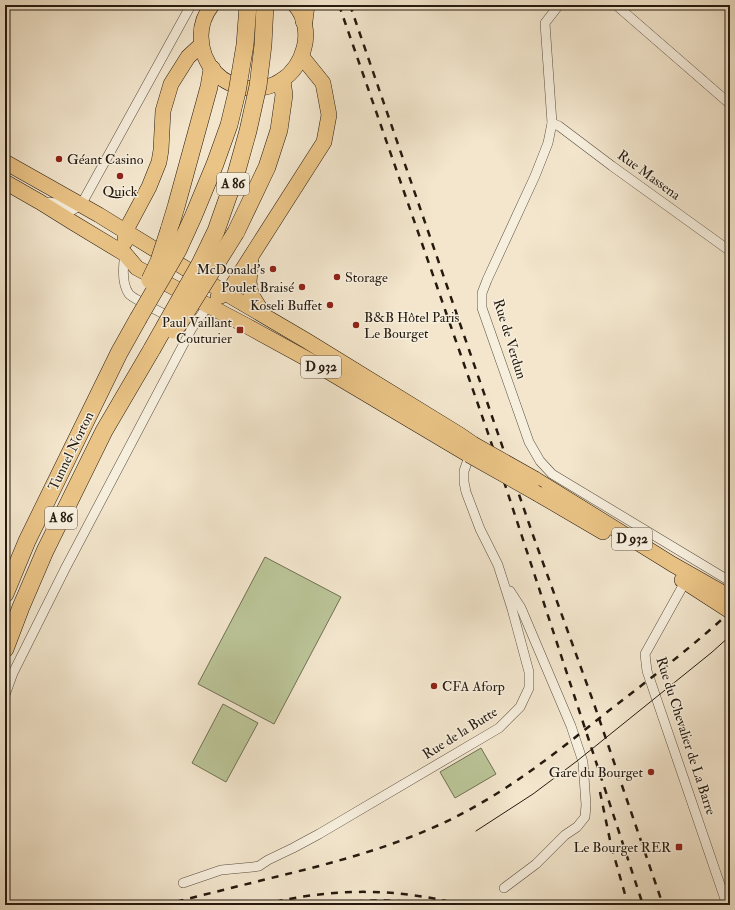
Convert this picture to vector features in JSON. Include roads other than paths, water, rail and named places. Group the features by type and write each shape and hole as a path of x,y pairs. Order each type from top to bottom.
{"highway":[{"name":"A 86","path":"138,319 178,250 194,217 216,164 237,92 245,45 248,5"},
{"name":"A 86","path":"5,649 45,551 104,432 200,264 216,231 236,174 248,131 258,86 263,45 265,5"},
{"path":"138,319 142,298 159,261 176,207 209,87 212,69"},
{"path":"152,349 178,325 236,232 268,167 279,130 284,95 282,81"},
{"name":"Tunnel Norton","path":"5,594 27,541 119,353 138,319"}],"main road":[{"path":"212,5 207,11 201,28 202,45 205,58 212,69 223,80 237,86 252,89 268,87 282,81 293,70 302,57 306,33 305,13 295,5"},
{"path":"125,254 125,232 149,187 159,162 163,111 171,84 188,57 202,45"},
{"path":"217,299 252,256 324,142 329,115 323,83 302,57"},
{"name":"D 932","path":"5,162 125,232 217,299 248,326 471,449 535,479 672,564 730,597"},
{"name":"D 932","path":"5,182 125,254 136,268 169,285 217,299 264,316 307,341 460,435 471,449 538,494 685,582 730,611"},
{"path":"252,256 249,282 251,294 264,316"}],"street":[{"path":"40,202 59,204 71,211 81,205 190,5"},
{"name":"Rue de Verdun","path":"559,5 545,23 552,123 548,143 535,176 487,280 482,293 482,308 529,442 540,461 552,474 728,580 730,590"},
{"path":"616,5 730,104"},
{"name":"Rue Massena","path":"552,123 559,126 730,251"},
{"path":"125,254 124,283 129,295 192,328"},
{"path":"5,695 13,673 65,569 192,328 217,299"},
{"name":"Rue de la Butte","path":"183,883 221,870 259,866 320,834 499,728 520,707 529,688 529,672 512,609 498,565 480,530 466,492 464,471 471,449"},
{"path":"503,581 521,608 571,726 583,762 586,805 585,817 577,827 566,835 536,864 504,888"},
{"name":"Rue du Chevalier de La Barre","path":"685,582 645,654 648,670 727,905"}],"tram line":[{"path":"476,831 533,794 577,761 730,636"}],"railway":[{"path":"339,5 489,436 643,905"},
{"path":"350,5 534,538 593,701 663,905"},
{"path":"163,905 358,855 400,841 441,824 487,800 550,757 701,638 730,612"},
{"path":"600,792 611,845 628,905"},
{"path":"262,905 312,895 362,892 412,895 462,905"},
{"path":"328,905 381,900 435,905"}],"place":[{"name":"Géant Casino","path":"59,159"},
{"name":"Quick","path":"120,176"},
{"name":"McDonald's","path":"273,269"},
{"name":"Storage","path":"337,277"},
{"name":"Poulet Braisé","path":"302,287"},
{"name":"Koseli Buffet","path":"330,305"},
{"name":"B&B Hôtel Paris Le Bourget","path":"356,325"},
{"name":"Paul Vaillant Couturier","path":"240,330"},
{"name":"CFA Aforp","path":"434,686"},
{"name":"Gare du Bourget","path":"651,772"},
{"name":"Le Bourget RER","path":"679,847"}]}
